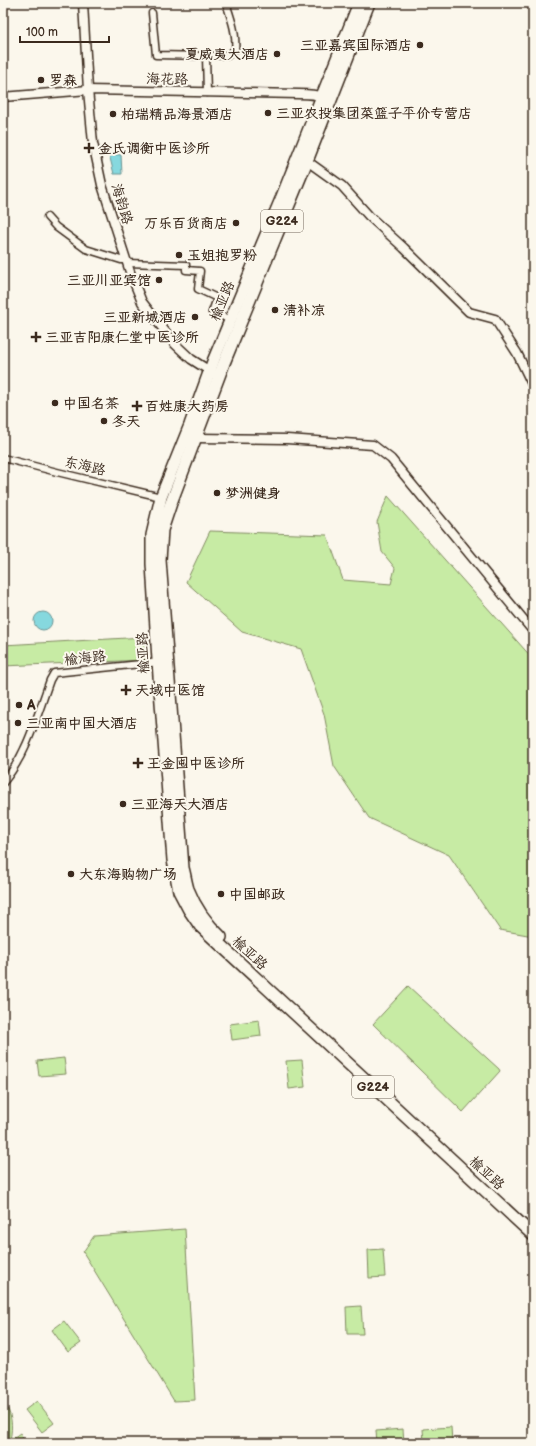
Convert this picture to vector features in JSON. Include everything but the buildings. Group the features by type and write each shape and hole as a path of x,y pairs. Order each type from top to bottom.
{"highway":[{"name":"榆亚路","path":"359,3 326,99 307,162 161,497 152,535 152,564 183,868 188,889 205,920 217,934 533,1226"},
{"name":"榆亚路","path":"369,3 278,206 230,320 196,438 162,530 160,560 163,662 173,860 179,891 189,910 200,926 533,1235"}],"street":[{"name":"海韵路","path":"83,3 88,90 93,143 108,204 126,261 142,302 154,319 175,344 191,359 215,374"},
{"path":"152,13 156,55 228,55 235,50 236,40 231,16 226,3"},
{"path":"206,56 207,93"},
{"name":"海花路","path":"3,97 88,90 299,94 326,99"},
{"path":"307,162 342,186 369,216 469,312 495,319 517,353 533,386"},
{"path":"47,218 55,226 86,249 126,261 186,265 186,270 200,272 198,289 217,298 212,312 230,320"},
{"path":"196,438 288,439 373,446 391,459 533,631"},
{"name":"东海路","path":"3,458 161,497"},
{"name":"榆海路","path":"3,783 12,772 23,751 54,673 163,662"}],"green space":[{"path":"388,496 533,659 533,936 500,930 449,855 369,818 334,766 324,714 301,649 242,632 186,582 210,531 327,535 343,580 391,584 395,568 382,552 377,522"},
{"path":"145,637 145,660 3,666 3,645"},
{"path":"408,986 500,1071 463,1112 373,1024"},
{"path":"259,1020 261,1036 232,1040 230,1024"},
{"path":"64,1058 66,1074 39,1076 37,1061"},
{"path":"302,1060 305,1087 289,1089 286,1061"},
{"path":"185,1229 195,1400 174,1401 83,1252 94,1236"},
{"path":"383,1249 385,1277 369,1278 368,1250"},
{"path":"361,1306 363,1334 347,1334 346,1307"},
{"path":"64,1321 81,1343 68,1352 52,1330"},
{"path":"3,1401 11,1420 10,1440 20,1433 23,1438 17,1443 3,1443 6,1426"},
{"path":"37,1401 54,1423 42,1432 25,1410"},
{"path":"451,1427 452,1442 424,1443 423,1429"},
{"path":"403,1429 404,1443 377,1443 376,1431"}],"water":[{"path":"109,154 121,155 122,174 114,174"},
{"path":"43,612 49,615 52,621 49,627 43,630 37,627 34,621 37,615"}],"place":[{"name":"三亚嘉宾国际酒店","path":"420,45"},
{"name":"夏威夷大酒店","path":"277,54"},
{"name":"罗森","path":"41,80"},
{"name":"三亚农投集团菜篮子平价专营店","path":"268,113"},
{"name":"柏瑞精品海景酒店","path":"113,114"},
{"name":"金氏调衡中医诊所","path":"89,148"},
{"name":"万乐百货商店","path":"236,223"},
{"name":"玉姐抱罗粉","path":"179,255"},
{"name":"三亚川亚宾馆","path":"159,280"},
{"name":"清补凉","path":"275,310"},
{"name":"三亚新城酒店","path":"195,317"},
{"name":"三亚吉阳康仁堂中医诊所","path":"36,337"},
{"name":"中国名茶","path":"55,403"},
{"name":"百姓康大药房","path":"137,406"},
{"name":"冬天","path":"104,421"},
{"name":"梦洲健身","path":"217,493"},
{"name":"天域中医馆","path":"126,690"},
{"name":"A","path":"19,705"},
{"name":"三亚南中国大酒店","path":"18,723"},
{"name":"王金囤中医诊所","path":"138,763"},
{"name":"三亚海天大酒店","path":"123,804"},
{"name":"大东海购物广场","path":"71,874"},
{"name":"中国邮政","path":"221,894"}]}
